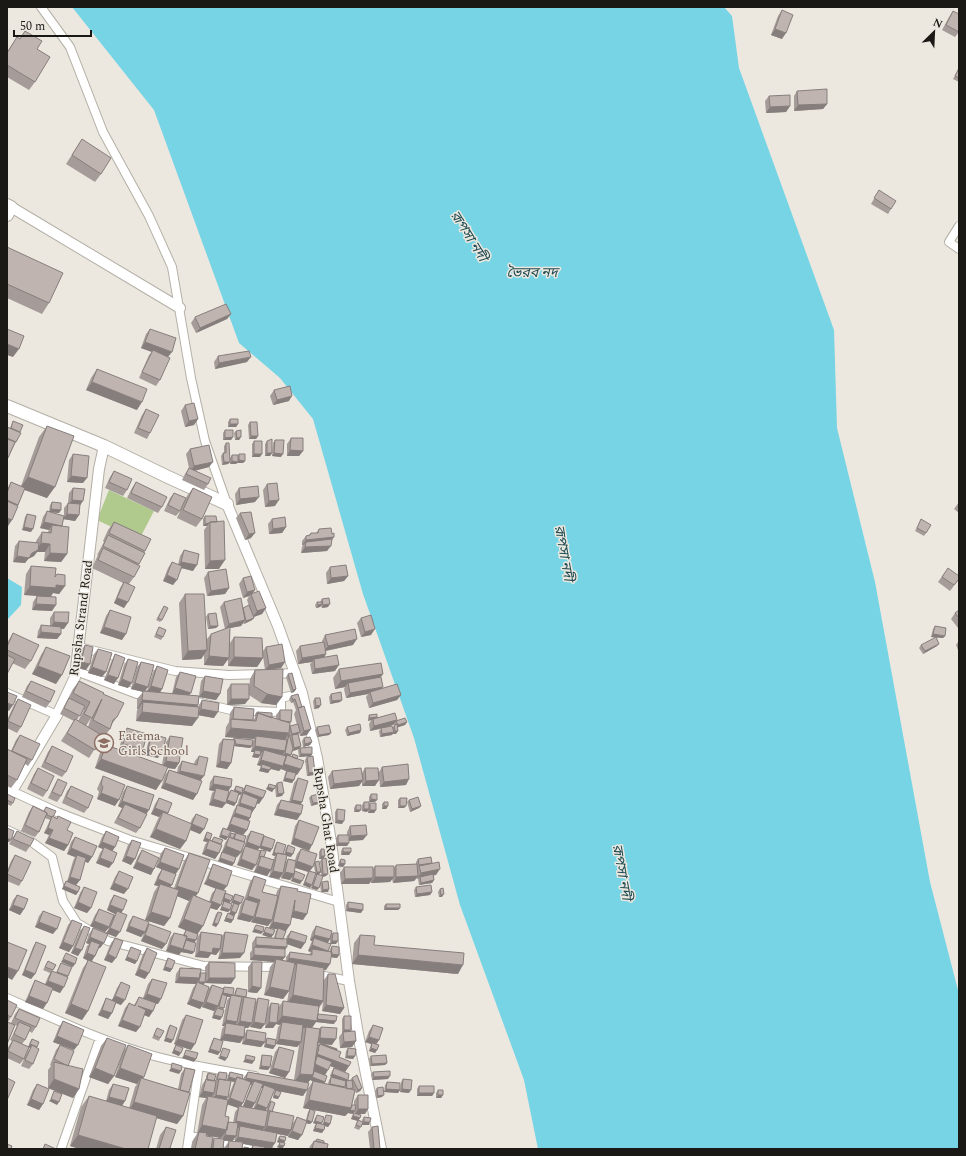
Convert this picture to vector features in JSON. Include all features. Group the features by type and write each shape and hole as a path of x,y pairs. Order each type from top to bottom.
{"main road":[{"path":"7,406 104,446 227,504"}],"street":[{"path":"41,7 70,47 102,132 152,222 172,267 191,378 205,441 227,504"},
{"path":"8,209 180,308"},
{"path":"959,226 949,242 959,249"},
{"name":"Rupsha Strand Road","path":"9,793 57,715 75,677 98,469 104,446"},
{"name":"Rupsha Ghat Road","path":"227,504 278,626 302,693 317,758 331,842 349,981 367,1098 381,1149"},
{"path":"78,647 175,671 229,675 296,673"},
{"path":"76,671 137,694 160,697"},
{"path":"7,693 57,715"},
{"path":"182,700 197,701 231,710 281,712 281,698 302,693"},
{"path":"9,793 130,840 339,902"},
{"path":"7,830 29,840 52,857 62,901 77,923 108,941 204,966 281,966 288,968"},
{"path":"304,971 349,981"},
{"path":"7,998 100,1038 154,1056 260,1077"},
{"path":"61,1149 100,1038"},
{"path":"187,1149 199,1066"},
{"path":"189,1136 261,1149"}],"green space":[{"path":"109,490 154,511 139,540 97,520"}],"water":[{"name":"ভৈরব নদ","path":"72,7 724,7 732,16 739,68 834,330 837,428 875,582 930,882 959,994 959,1149 538,1149 524,1080 460,905 414,738 363,594 313,419 280,378 239,343 154,110"},
{"path":"7,578 22,587 21,605 7,620"}],"building":[{"path":"782,10 793,15 786,33 775,29"},
{"path":"953,11 959,14 959,32 946,25"},
{"path":"25,31 42,41 37,49 50,57 35,82 7,65 7,53 17,37 20,39"},
{"path":"959,68 959,78 955,76"},
{"path":"827,89 827,104 798,105 797,91"},
{"path":"790,95 790,106 770,107 769,96"},
{"path":"82,139 111,158 101,174 72,155"},
{"path":"879,190 896,201 891,209 874,198"},
{"path":"7,247 63,273 49,303 7,284"},
{"path":"226,304 231,314 200,328 195,317"},
{"path":"7,329 24,336 19,349 7,344"},
{"path":"150,329 176,338 172,352 145,342"},
{"path":"153,350 170,358 160,380 142,372"},
{"path":"249,351 251,357 219,363 218,356"},
{"path":"97,369 147,389 142,402 92,382"},
{"path":"290,386 292,396 277,400 274,390"},
{"path":"194,403 198,419 189,421 185,405"},
{"path":"146,409 159,415 150,433 138,428"},
{"path":"230,419 238,419 238,424 230,424"},
{"path":"13,421 23,425 20,432 11,428"},
{"path":"250,422 257,422 258,436 251,436"},
{"path":"47,426 74,436 55,487 28,477"},
{"path":"7,427 21,433 16,442 7,438"},
{"path":"225,430 233,430 233,437 225,438"},
{"path":"241,430 241,437 237,438 236,431"},
{"path":"291,438 303,438 303,451 290,450"},
{"path":"7,439 15,442 8,458 7,458"},
{"path":"272,439 272,453 267,453 267,441"},
{"path":"275,440 284,440 283,454 274,453"},
{"path":"254,441 262,441 262,454 254,454"},
{"path":"226,443 229,443 230,462 224,462 223,453 226,453"},
{"path":"209,445 213,462 194,466 190,449"},
{"path":"73,454 89,456 87,478 71,476"},
{"path":"239,454 245,454 245,461 239,460"},
{"path":"232,455 238,455 238,462 232,461"},
{"path":"189,468 211,478 208,484 186,474"},
{"path":"114,471 132,479 127,490 109,482"},
{"path":"11,482 25,488 18,505 7,500 7,493"},
{"path":"136,482 167,497 162,507 131,493"},
{"path":"277,483 279,500 269,501 267,484"},
{"path":"258,486 259,497 240,499 239,488"},
{"path":"73,488 85,489 83,501 72,500"},
{"path":"193,488 212,497 202,519 183,510"},
{"path":"174,493 186,498 180,511 168,505"},
{"path":"7,501 18,506 12,520 7,518"},
{"path":"52,502 61,503 61,510 51,509"},
{"path":"68,503 80,504 79,515 67,514"},
{"path":"47,511 64,516 62,526 44,522"},
{"path":"251,512 255,533 249,534 240,513"},
{"path":"27,514 36,516 33,529 24,527"},
{"path":"205,516 216,516 217,522 205,524"},
{"path":"285,517 286,527 273,529 272,519"},
{"path":"921,519 931,525 926,533 917,528"},
{"path":"224,521 225,560 210,561 210,522"},
{"path":"114,522 151,539 145,551 109,533"},
{"path":"52,525 69,527 67,554 50,553 50,544 41,543 42,532 51,533"},
{"path":"331,528 332,534 334,533 334,537 306,540 306,536 310,535 311,533 318,533 319,529"},
{"path":"108,535 145,553 139,564 103,546"},
{"path":"332,539 331,546 305,547 306,542"},
{"path":"19,541 39,543 38,550 32,553 29,558 17,556"},
{"path":"103,548 140,566 134,577 98,560"},
{"path":"184,550 199,554 197,565 181,562"},
{"path":"172,562 182,566 177,580 167,575"},
{"path":"346,565 348,576 331,578 330,567"},
{"path":"31,566 56,568 55,577 57,574 65,575 65,586 56,585 56,588 30,586"},
{"path":"948,568 959,576 959,579 954,585 942,577"},
{"path":"226,569 229,588 211,591 208,572"},
{"path":"251,576 255,590 247,592 243,578"},
{"path":"124,582 135,587 128,602 117,598"},
{"path":"259,591 266,608 257,611 251,594"},
{"path":"185,594 204,594 207,650 188,651"},
{"path":"37,596 56,597 56,605 36,604"},
{"path":"241,598 245,620 229,624 224,602"},
{"path":"329,598 330,604 323,605 322,599"},
{"path":"317,602 322,602 322,604 318,605"},
{"path":"249,605 254,618 246,621 243,608"},
{"path":"164,606 168,608 162,620 158,618"},
{"path":"110,610 131,617 126,634 104,627"},
{"path":"959,610 959,618 955,613"},
{"path":"54,612 69,612 68,623 54,622"},
{"path":"216,613 218,626 210,626 208,614"},
{"path":"371,615 375,629 365,632 361,618"},
{"path":"41,625 61,627 61,634 41,632"},
{"path":"935,626 946,628 945,636 933,634"},
{"path":"159,627 166,630 163,637 156,634"},
{"path":"230,627 229,658 209,656 211,634"},
{"path":"355,629 357,639 328,646 325,635"},
{"path":"13,633 39,645 31,661 7,650"},
{"path":"234,637 262,638 263,658 234,657"},
{"path":"936,637 939,644 925,651 921,645"},
{"path":"324,642 326,654 302,658 300,646"},
{"path":"282,644 285,662 269,665 266,647"},
{"path":"85,645 93,647 90,664 81,662"},
{"path":"46,647 70,656 62,675 38,666"},
{"path":"98,649 112,653 106,672 92,667"},
{"path":"115,654 125,658 118,678 108,675"},
{"path":"7,655 15,659 7,674"},
{"path":"337,655 339,665 315,669 314,659"},
{"path":"128,659 138,662 132,683 122,679"},
{"path":"141,662 154,665 148,687 135,683"},
{"path":"381,663 383,674 341,681 339,669"},
{"path":"157,666 168,670 162,689 151,686"},
{"path":"283,669 282,697 267,694 254,686 255,670"},
{"path":"180,672 196,676 191,693 175,688"},
{"path":"292,673 296,689 293,690 288,674"},
{"path":"205,676 223,679 220,694 203,691"},
{"path":"381,677 383,687 350,693 348,683"},
{"path":"31,681 55,691 50,702 26,691"},
{"path":"79,681 124,703 117,717 113,720 110,729 93,720 102,699 92,718 84,714 90,702 73,693"},
{"path":"231,684 249,684 249,699 231,699"},
{"path":"397,684 401,695 373,703 370,692"},
{"path":"143,691 199,696 198,705 142,700"},
{"path":"7,692 17,696 13,705 7,703"},
{"path":"341,692 342,700 332,701 331,694"},
{"path":"298,694 302,707 298,708 295,699 293,700 291,696"},
{"path":"69,698 85,706 80,716 64,708"},
{"path":"315,698 320,698 321,705 316,706"},
{"path":"18,699 31,705 21,727 8,721"},
{"path":"202,700 219,703 218,712 201,709"},
{"path":"143,702 199,707 198,718 142,712"},
{"path":"304,706 311,729 304,731 298,708"},
{"path":"234,707 254,709 253,720 233,719"},
{"path":"280,710 292,710 291,722 280,720"},
{"path":"257,712 272,713 272,718 258,713 257,715"},
{"path":"258,713 290,723 289,733 231,728 231,719 256,721"},
{"path":"395,713 397,720 374,726 373,719"},
{"path":"377,714 377,717 370,718 369,715"},
{"path":"405,718 407,722 398,725 396,721"},
{"path":"75,719 103,736 95,750 67,733"},
{"path":"298,724 300,732 292,734 290,726"},
{"path":"360,724 361,730 349,733 347,727"},
{"path":"397,724 398,731 395,731 394,725"},
{"path":"329,725 331,733 319,735 317,727"},
{"path":"392,726 394,732 382,734 381,728"},
{"path":"127,728 147,734 143,749 123,744"},
{"path":"152,734 166,738 162,753 148,749"},
{"path":"289,734 293,748 291,755 285,753"},
{"path":"298,734 301,746 294,748 292,735"},
{"path":"20,735 40,744 32,760 12,751"},
{"path":"170,736 183,738 179,763 166,761"},
{"path":"256,736 287,740 285,751 255,746"},
{"path":"310,737 312,742 305,744 304,738"},
{"path":"234,738 253,740 252,746 236,744"},
{"path":"223,739 235,740 231,763 220,761"},
{"path":"106,745 168,767 162,781 101,759"},
{"path":"52,746 73,756 66,772 45,762"},
{"path":"312,747 312,754 301,754 300,748"},
{"path":"7,749 27,759 17,780 7,775"},
{"path":"255,750 261,751 260,755 254,754"},
{"path":"264,750 286,756 283,766 261,760"},
{"path":"293,754 298,756 297,759 292,757"},
{"path":"287,755 304,761 301,769 284,764"},
{"path":"199,756 208,758 204,776 180,771 182,761 197,765"},
{"path":"313,756 315,772 309,773 307,757"},
{"path":"262,764 271,767 270,770 261,768"},
{"path":"408,764 409,779 384,782 382,767"},
{"path":"38,768 54,776 47,791 31,783"},
{"path":"361,768 363,780 334,784 332,771"},
{"path":"365,768 378,768 379,780 366,781"},
{"path":"169,770 202,781 197,794 165,783"},
{"path":"287,771 296,773 294,780 285,778"},
{"path":"103,776 125,785 119,800 101,793 103,787 101,784"},
{"path":"214,776 232,779 231,787 213,784"},
{"path":"298,778 308,781 302,802 292,800"},
{"path":"58,779 67,783 61,796 52,792"},
{"path":"282,782 284,793 278,794 277,783"},
{"path":"269,784 276,786 274,789 268,787"},
{"path":"246,785 266,791 263,798 244,791"},
{"path":"71,786 93,796 88,808 66,797"},
{"path":"127,786 154,795 149,810 122,801"},
{"path":"236,786 243,788 242,793 235,790"},
{"path":"216,788 229,791 226,803 213,799"},
{"path":"231,790 239,793 236,803 227,800"},
{"path":"243,793 258,799 255,808 240,803"},
{"path":"7,794 15,798 13,803 7,800"},
{"path":"318,794 320,802 313,803 311,796"},
{"path":"371,794 377,794 377,800 371,799"},
{"path":"418,797 421,806 412,809 409,800"},
{"path":"159,798 172,803 168,813 155,808"},
{"path":"400,798 407,798 406,806 400,806"},
{"path":"281,800 303,805 301,814 278,809"},
{"path":"364,802 369,802 369,809 364,809"},
{"path":"384,802 388,802 388,806 384,806"},
{"path":"370,803 376,803 376,810 370,810"},
{"path":"125,804 147,814 140,828 118,818"},
{"path":"237,805 252,810 250,818 235,813"},
{"path":"356,805 361,805 361,810 356,810"},
{"path":"33,806 47,813 39,832 25,825"},
{"path":"46,807 56,811 53,817 47,815 44,811"},
{"path":"337,809 345,810 344,821 337,820"},
{"path":"163,812 192,824 186,841 156,829"},
{"path":"196,814 208,819 204,829 192,824"},
{"path":"52,816 57,819 58,816 71,822 67,830 73,833 68,845 49,838 53,830 48,828"},
{"path":"233,816 250,821 247,830 230,824"},
{"path":"299,820 319,827 312,845 294,838"},
{"path":"366,825 367,835 351,836 350,826"},
{"path":"7,828 14,831 11,840 7,838"},
{"path":"223,828 231,831 228,837 221,835"},
{"path":"17,831 34,839 30,846 13,839"},
{"path":"106,831 119,837 115,847 102,842"},
{"path":"251,831 264,835 260,847 247,842"},
{"path":"207,832 212,834 210,840 205,838"},
{"path":"231,833 235,834 233,839 230,837"},
{"path":"236,833 246,836 244,842 234,839"},
{"path":"338,835 349,835 349,843 338,843"},
{"path":"264,836 275,840 272,849 261,846"},
{"path":"75,837 97,846 92,857 71,848"},
{"path":"214,837 223,840 221,844 212,841"},
{"path":"229,837 245,842 241,852 226,846"},
{"path":"132,840 141,843 135,859 126,856"},
{"path":"209,840 222,845 219,853 206,849"},
{"path":"277,842 286,845 283,854 277,854 274,852"},
{"path":"288,845 295,848 293,854 286,852"},
{"path":"245,846 261,851 256,865 241,859"},
{"path":"104,847 117,853 113,863 100,858"},
{"path":"165,848 184,855 179,869 160,862"},
{"path":"343,848 351,848 351,852 343,852"},
{"path":"301,849 317,854 313,867 297,861"},
{"path":"321,849 324,849 325,856 321,856"},
{"path":"142,850 159,858 154,869 137,862"},
{"path":"261,850 266,851 264,857 259,856"},
{"path":"222,852 236,857 234,863 220,858"},
{"path":"189,853 210,860 198,893 177,886"},
{"path":"277,853 287,855 283,873 273,871"},
{"path":"15,855 31,862 22,881 7,874"},
{"path":"77,855 86,858 80,880 70,877"},
{"path":"261,856 274,860 271,870 258,866"},
{"path":"431,857 432,863 419,865 418,859"},
{"path":"326,858 328,874 323,874 322,859"},
{"path":"288,859 296,861 294,874 285,872"},
{"path":"341,859 345,860 345,864 340,863"},
{"path":"319,861 321,872 317,872 315,862"},
{"path":"439,862 440,869 421,873 419,866"},
{"path":"213,864 232,871 227,886 208,879"},
{"path":"417,864 418,876 396,877 396,865"},
{"path":"375,866 394,866 394,877 375,877"},
{"path":"344,867 373,867 373,878 345,879"},
{"path":"162,869 176,874 172,885 158,879"},
{"path":"119,871 133,877 128,889 114,883"},
{"path":"295,871 305,875 302,881 293,878"},
{"path":"309,871 316,873 312,885 305,882"},
{"path":"317,874 323,876 319,888 313,886"},
{"path":"433,874 434,880 421,883 420,877"},
{"path":"254,876 266,880 262,892 278,896 272,920 255,917 260,900 248,896"},
{"path":"66,881 80,887 78,892 64,886"},
{"path":"328,881 329,889 323,890 322,882"},
{"path":"160,884 179,890 170,918 151,912"},
{"path":"431,885 432,892 417,894 416,887"},
{"path":"281,886 298,889 297,891 311,894 307,914 294,911 295,900 290,925 273,922"},
{"path":"84,887 97,892 91,908 78,902"},
{"path":"216,888 226,891 221,905 211,901"},
{"path":"443,888 444,894 441,895 440,889"},
{"path":"225,893 233,896 231,901 224,898"},
{"path":"235,894 244,897 241,903 233,900"},
{"path":"17,895 28,899 24,909 13,905"},
{"path":"114,895 127,900 123,910 110,905"},
{"path":"193,895 212,903 203,926 184,919"},
{"path":"245,899 258,903 254,917 241,913"},
{"path":"224,901 232,904 230,910 222,907"},
{"path":"348,902 363,904 363,910 348,908"},
{"path":"234,903 239,905 236,913 231,911"},
{"path":"386,904 400,904 400,908 386,908"},
{"path":"99,909 114,915 109,927 94,921"},
{"path":"43,911 61,918 57,929 39,922"},
{"path":"117,911 127,915 120,932 110,928"},
{"path":"218,912 222,913 218,924 214,923"},
{"path":"228,913 234,916 233,920 226,918"},
{"path":"133,916 149,922 145,932 129,926"},
{"path":"72,920 82,924 73,946 63,942"},
{"path":"149,924 171,932 166,944 145,935"},
{"path":"256,925 264,927 263,932 254,929"},
{"path":"84,926 90,928 82,950 75,948"},
{"path":"316,926 332,931 330,939 314,935"},
{"path":"266,927 275,930 273,935 264,932"},
{"path":"93,928 108,934 104,943 90,937"},
{"path":"278,928 286,931 283,939 275,938"},
{"path":"186,930 198,934 196,940 186,938 187,936 184,936"},
{"path":"291,931 307,936 305,943 288,938"},
{"path":"201,932 222,935 220,949 213,948 212,953 199,951"},
{"path":"225,932 248,935 244,953 222,953"},
{"path":"174,933 187,936 183,949 170,945"},
{"path":"333,933 338,933 338,941 332,941"},
{"path":"360,935 375,936 374,945 464,953 463,965 358,955"},
{"path":"256,937 287,939 287,947 256,945"},
{"path":"115,938 123,941 116,958 108,954"},
{"path":"314,938 331,944 328,951 312,945"},
{"path":"186,940 196,943 194,952 183,949"},
{"path":"91,941 100,944 95,956 87,953"},
{"path":"7,942 27,950 18,971 7,967"},
{"path":"36,942 46,946 35,974 25,970"},
{"path":"332,946 339,947 339,955 331,954"},
{"path":"131,947 141,951 137,961 127,957"},
{"path":"254,947 285,949 285,957 254,955"},
{"path":"147,948 157,953 149,973 139,969"},
{"path":"312,949 332,952 330,964 289,958 290,952 312,955"},
{"path":"66,953 77,958 75,964 63,959"},
{"path":"168,958 175,961 172,969 165,967"},
{"path":"276,959 295,963 289,991 270,987"},
{"path":"88,960 106,967 88,1011 71,1004"},
{"path":"48,961 56,965 53,970 45,967"},
{"path":"209,962 235,963 235,978 209,978"},
{"path":"252,962 262,962 261,988 252,986"},
{"path":"61,963 72,967 68,976 57,972"},
{"path":"297,963 324,968 323,1001 293,995"},
{"path":"180,968 201,969 200,978 179,977"},
{"path":"52,971 68,977 64,987 48,981"},
{"path":"200,973 206,973 205,982 199,982"},
{"path":"328,974 335,974 344,1008 326,1005"},
{"path":"152,979 167,983 161,999 147,994"},
{"path":"35,980 53,988 47,1003 29,996"},
{"path":"121,982 130,986 125,1000 115,996"},
{"path":"197,982 209,987 204,1003 191,999"},
{"path":"212,985 224,989 218,1006 206,1002"},
{"path":"224,987 234,988 233,995 223,993"},
{"path":"237,988 247,990 246,997 235,995"},
{"path":"222,994 227,996 224,1008 219,1007"},
{"path":"231,995 242,997 237,1022 226,1020"},
{"path":"139,997 156,1003 153,1011 138,1006 146,1010 140,1027 122,1020 129,1003 135,1006"},
{"path":"244,997 256,999 252,1023 240,1021"},
{"path":"106,998 116,1002 112,1013 102,1010"},
{"path":"258,998 269,1000 265,1024 254,1022"},
{"path":"7,1000 17,1005 11,1017 7,1015"},
{"path":"283,1001 319,1006 317,1021 282,1016"},
{"path":"271,1003 279,1004 277,1023 269,1022"},
{"path":"217,1008 224,1010 222,1017 214,1015"},
{"path":"19,1009 40,1018 36,1027 15,1018"},
{"path":"318,1014 337,1016 336,1021 317,1019"},
{"path":"186,1015 203,1020 195,1044 178,1039"},
{"path":"344,1016 351,1016 351,1030 344,1030"},
{"path":"63,1021 84,1030 78,1045 57,1036"},
{"path":"7,1022 15,1025 7,1044"},
{"path":"19,1022 31,1027 25,1040 14,1034"},
{"path":"282,1022 303,1025 301,1042 279,1039"},
{"path":"226,1023 245,1026 244,1037 224,1034"},
{"path":"170,1025 177,1028 173,1040 166,1038"},
{"path":"373,1025 383,1028 379,1040 369,1037"},
{"path":"306,1027 320,1029 313,1075 300,1074"},
{"path":"321,1027 337,1028 336,1039 320,1038"},
{"path":"157,1028 164,1031 160,1038 154,1035"},
{"path":"247,1030 266,1033 265,1042 246,1039"},
{"path":"355,1031 356,1041 344,1042 343,1032"},
{"path":"107,1038 126,1045 114,1076 95,1068"},
{"path":"214,1038 223,1041 220,1052 210,1049"},
{"path":"267,1038 276,1040 275,1046 266,1044"},
{"path":"32,1039 39,1042 37,1047 30,1044"},
{"path":"13,1040 29,1047 24,1059 8,1051"},
{"path":"318,1042 337,1050 320,1044 319,1046 317,1045"},
{"path":"372,1043 379,1045 377,1050 371,1048"},
{"path":"320,1044 341,1052 339,1057 351,1062 349,1066 317,1054"},
{"path":"32,1045 39,1049 33,1064 25,1060"},
{"path":"60,1045 74,1051 68,1066 54,1059"},
{"path":"128,1045 152,1054 144,1077 120,1068"},
{"path":"176,1045 183,1048 181,1053 174,1050"},
{"path":"279,1047 294,1051 289,1072 273,1068"},
{"path":"223,1048 230,1050 227,1058 220,1056"},
{"path":"348,1048 356,1049 355,1056 347,1056"},
{"path":"186,1050 198,1053 196,1059 184,1055"},
{"path":"246,1055 255,1057 254,1061 245,1059"},
{"path":"262,1055 272,1056 270,1067 261,1066"},
{"path":"386,1055 387,1063 372,1064 371,1056"},
{"path":"317,1056 332,1062 328,1070 315,1064"},
{"path":"54,1062 83,1069 79,1089 54,1079"},
{"path":"172,1063 182,1066 181,1071 171,1068"},
{"path":"185,1068 195,1070 189,1092 180,1090"},
{"path":"334,1068 349,1074 348,1080 332,1074"},
{"path":"314,1071 327,1076 325,1082 312,1077"},
{"path":"390,1071 390,1076 374,1077 373,1072"},
{"path":"219,1072 227,1073 226,1080 217,1080"},
{"path":"230,1072 243,1075 242,1079 237,1077 236,1079 229,1077"},
{"path":"248,1072 309,1083 307,1090 246,1078"},
{"path":"208,1073 216,1075 214,1081 207,1080"},
{"path":"357,1075 362,1088 358,1090 352,1078"},
{"path":"237,1077 251,1082 243,1103 230,1098"},
{"path":"331,1077 346,1081 345,1087 330,1084"},
{"path":"7,1078 15,1082 7,1100"},
{"path":"141,1078 190,1093 183,1116 134,1102"},
{"path":"206,1079 216,1081 214,1093 203,1091"},
{"path":"219,1079 231,1081 228,1097 216,1095"},
{"path":"403,1079 412,1080 411,1090 402,1089"},
{"path":"352,1080 353,1088 347,1089 346,1081"},
{"path":"254,1081 263,1084 255,1103 246,1100"},
{"path":"313,1081 355,1090 351,1108 309,1100"},
{"path":"387,1082 400,1083 400,1090 386,1089"},
{"path":"37,1084 49,1089 43,1104 31,1099"},
{"path":"113,1084 129,1088 125,1101 109,1097"},
{"path":"264,1085 275,1089 267,1108 257,1104"},
{"path":"419,1086 434,1086 434,1093 419,1093"},
{"path":"383,1087 384,1095 378,1096 377,1088"},
{"path":"276,1090 281,1092 279,1097 274,1095"},
{"path":"438,1090 443,1090 443,1095 438,1095"},
{"path":"54,1091 62,1094 59,1102 51,1099"},
{"path":"358,1095 368,1095 368,1109 358,1109"},
{"path":"89,1096 157,1116 148,1149 126,1149 78,1135"},
{"path":"208,1096 228,1100 225,1116 229,1117 227,1130 202,1125"},
{"path":"271,1101 275,1103 272,1112 268,1110"},
{"path":"352,1105 356,1105 355,1111 350,1110"},
{"path":"239,1106 268,1111 265,1127 236,1121"},
{"path":"310,1109 315,1111 312,1122 307,1120"},
{"path":"270,1111 294,1116 291,1130 267,1126"},
{"path":"354,1113 361,1115 360,1118 353,1116"},
{"path":"317,1115 324,1117 322,1123 315,1121"},
{"path":"326,1115 332,1116 330,1124 324,1122"},
{"path":"297,1117 307,1121 302,1135 292,1131"},
{"path":"364,1117 371,1118 370,1122 364,1122"},
{"path":"358,1120 363,1122 361,1127 356,1125"},
{"path":"228,1122 238,1123 236,1136 225,1135"},
{"path":"317,1123 325,1125 324,1130 315,1128"},
{"path":"240,1126 277,1133 275,1143 238,1137"},
{"path":"378,1126 380,1149 374,1149 372,1127"},
{"path":"166,1127 176,1130 170,1148 173,1149 159,1149"},
{"path":"199,1132 207,1133 206,1136 213,1137 211,1149 195,1149"},
{"path":"280,1136 286,1137 285,1141 279,1139"},
{"path":"214,1138 224,1139 223,1149 213,1149"},
{"path":"317,1139 324,1141 324,1143 316,1141"},
{"path":"229,1141 243,1142 242,1149 228,1149"},
{"path":"314,1141 328,1144 327,1149 312,1149"},
{"path":"280,1142 285,1143 284,1146 279,1145"},
{"path":"7,1144 12,1146 11,1149 7,1149"},
{"path":"45,1144 56,1149 43,1149"},
{"path":"253,1145 265,1147 264,1149 252,1149"}],"place":[{"name":"Fatema Girls School","path":"104,743"}],"water label":[{"name":"রূপসা নদী","path":"469,236"},
{"name":"রূপসা নদী","path":"564,553"},
{"name":"রূপসা নদী","path":"622,872"}]}
